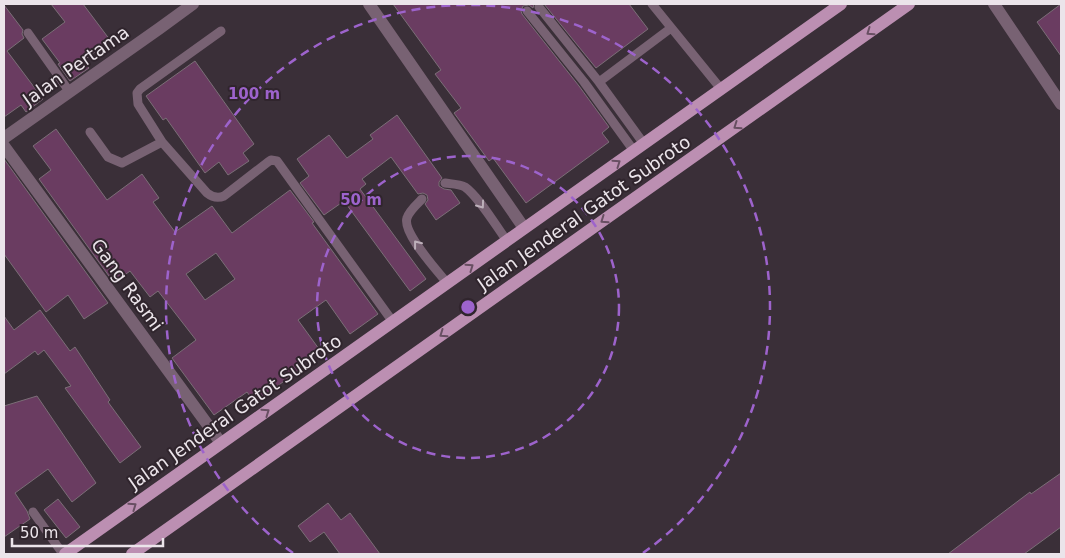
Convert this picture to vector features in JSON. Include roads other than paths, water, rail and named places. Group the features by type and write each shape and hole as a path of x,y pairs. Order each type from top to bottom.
{"main road":[{"name":"Jalan Jenderal Gatot Subroto","path":"64,554 841,4"},
{"name":"Jalan Jenderal Gatot Subroto","path":"132,554 910,4"}],"street":[{"name":"Jalan Pertama","path":"4,138 160,28 190,4"},
{"path":"369,4 524,228"},
{"path":"998,5 1061,104"},
{"name":"Gang Rasmi","path":"4,146 221,444"}],"lane":[{"path":"652,4 721,89"},
{"path":"539,7 599,82 639,147"},
{"path":"527,11 639,147"},
{"path":"599,82 671,28"},
{"path":"221,31 140,89 137,93 138,104 162,142 207,193 214,197 220,198 224,196 271,160 277,162 393,322"},
{"path":"28,33 69,91"},
{"path":"90,132 108,157 122,163 162,142"},
{"path":"445,183 462,186 467,189 507,241"},
{"path":"422,199 407,216 406,224 410,234 447,283"},
{"path":"33,512 64,554"}]}
